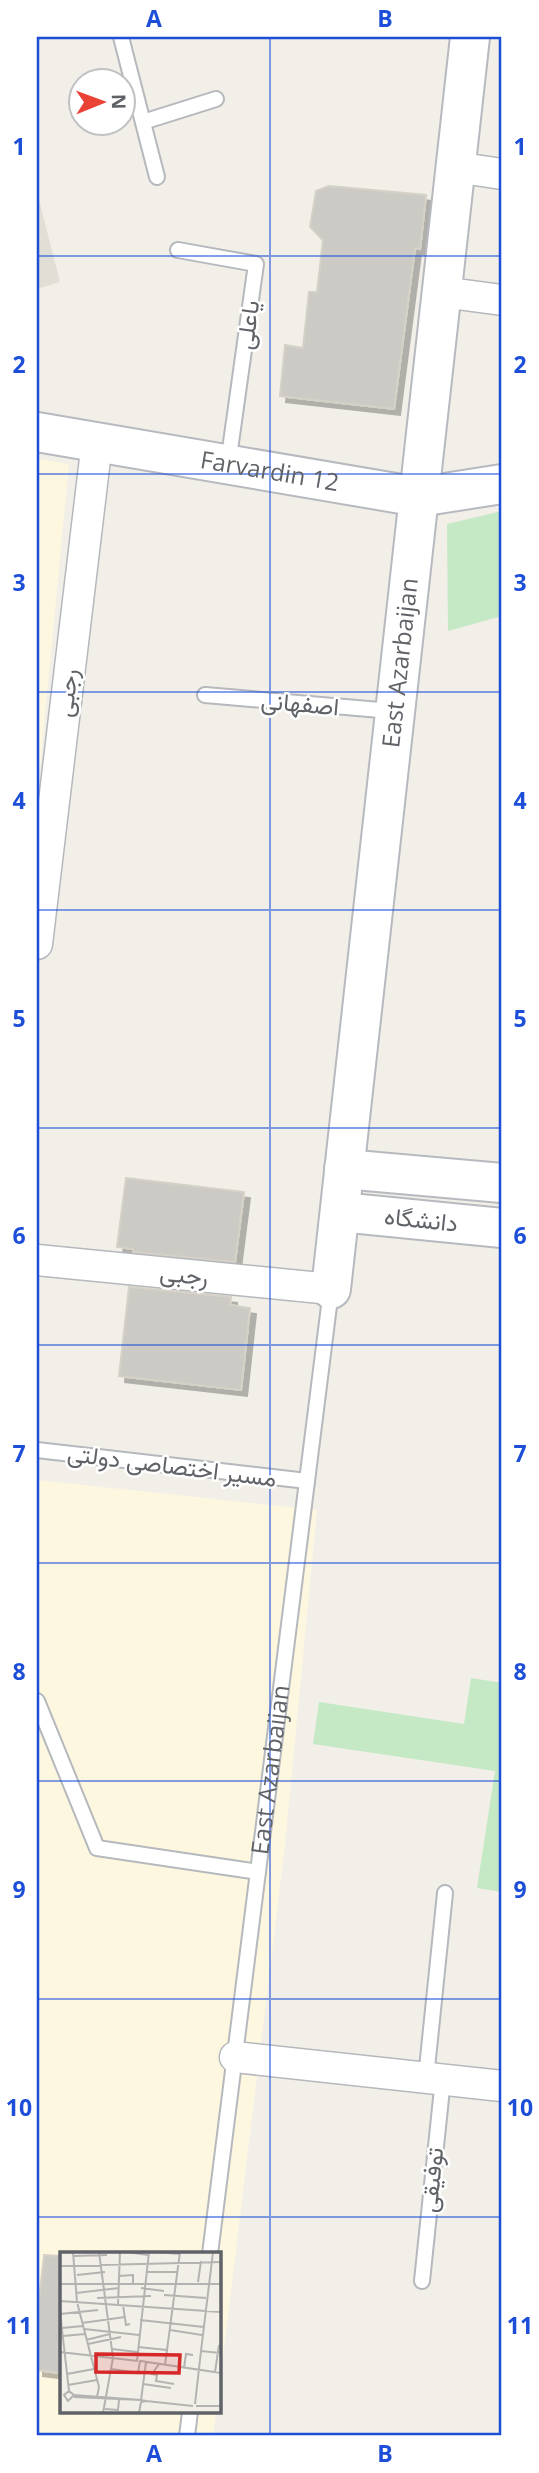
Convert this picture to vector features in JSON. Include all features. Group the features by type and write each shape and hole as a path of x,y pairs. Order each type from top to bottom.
{"main road":[{"name":"East Azarbaijan","path":"331,1289 470,37"},
{"name":"Farvardin 12","path":"37,432 419,497 502,484"},
{"name":"دانشگاه","path":"344,1169 502,1184"},
{"name":"دانشگاه","path":"340,1212 502,1228"}],"street":[{"path":"455,167 502,174"},
{"path":"442,292 502,300"},
{"name":"رجبی","path":"37,944 97,442"},
{"name":"رجبی","path":"37,1260 331,1289"},
{"path":"234,2057 502,2086"}],"lane":[{"path":"121,37 157,177"},
{"path":"143,122 216,99"},
{"name":"یاعلی","path":"178,250 256,264 228,465"},
{"name":"اصفهانی","path":"205,695 395,712"},
{"name":"East Azarbaijan","path":"210,2252 331,1289"},
{"name":"مسیر اختصاصی دولتی","path":"37,1450 307,1481"},
{"path":"37,1701 97,1848 258,1872"},
{"name":"توفیقی","path":"422,2281 445,1893"},
{"path":"187,2436 190,2414"}],"shaded area":[{"path":"37,192 60,282 37,289"},
{"path":"37,459 69,464 37,799"},
{"path":"37,1480 317,1510 285,1845 220,2382 220,2252 60,2252 60,2414 216,2414 213,2436 37,2436"}],"green space":[{"path":"502,511 502,616 448,631 447,524"},
{"path":"471,1678 502,1683 502,1892 477,1888 495,1771 313,1744 319,1702 464,1724"}],"building":[{"path":"329,186 426,195 420,249 415,248 394,409 280,396 285,345 303,348 309,292 317,292 323,240 310,227 316,191"},
{"path":"126,1178 244,1192 235,1262 133,1252 133,1249 117,1247"},
{"path":"129,1287 231,1297 230,1305 250,1308 241,1390 119,1376"},
{"path":"44,2255 60,2256 60,2373 37,2370 37,2319"}]}
